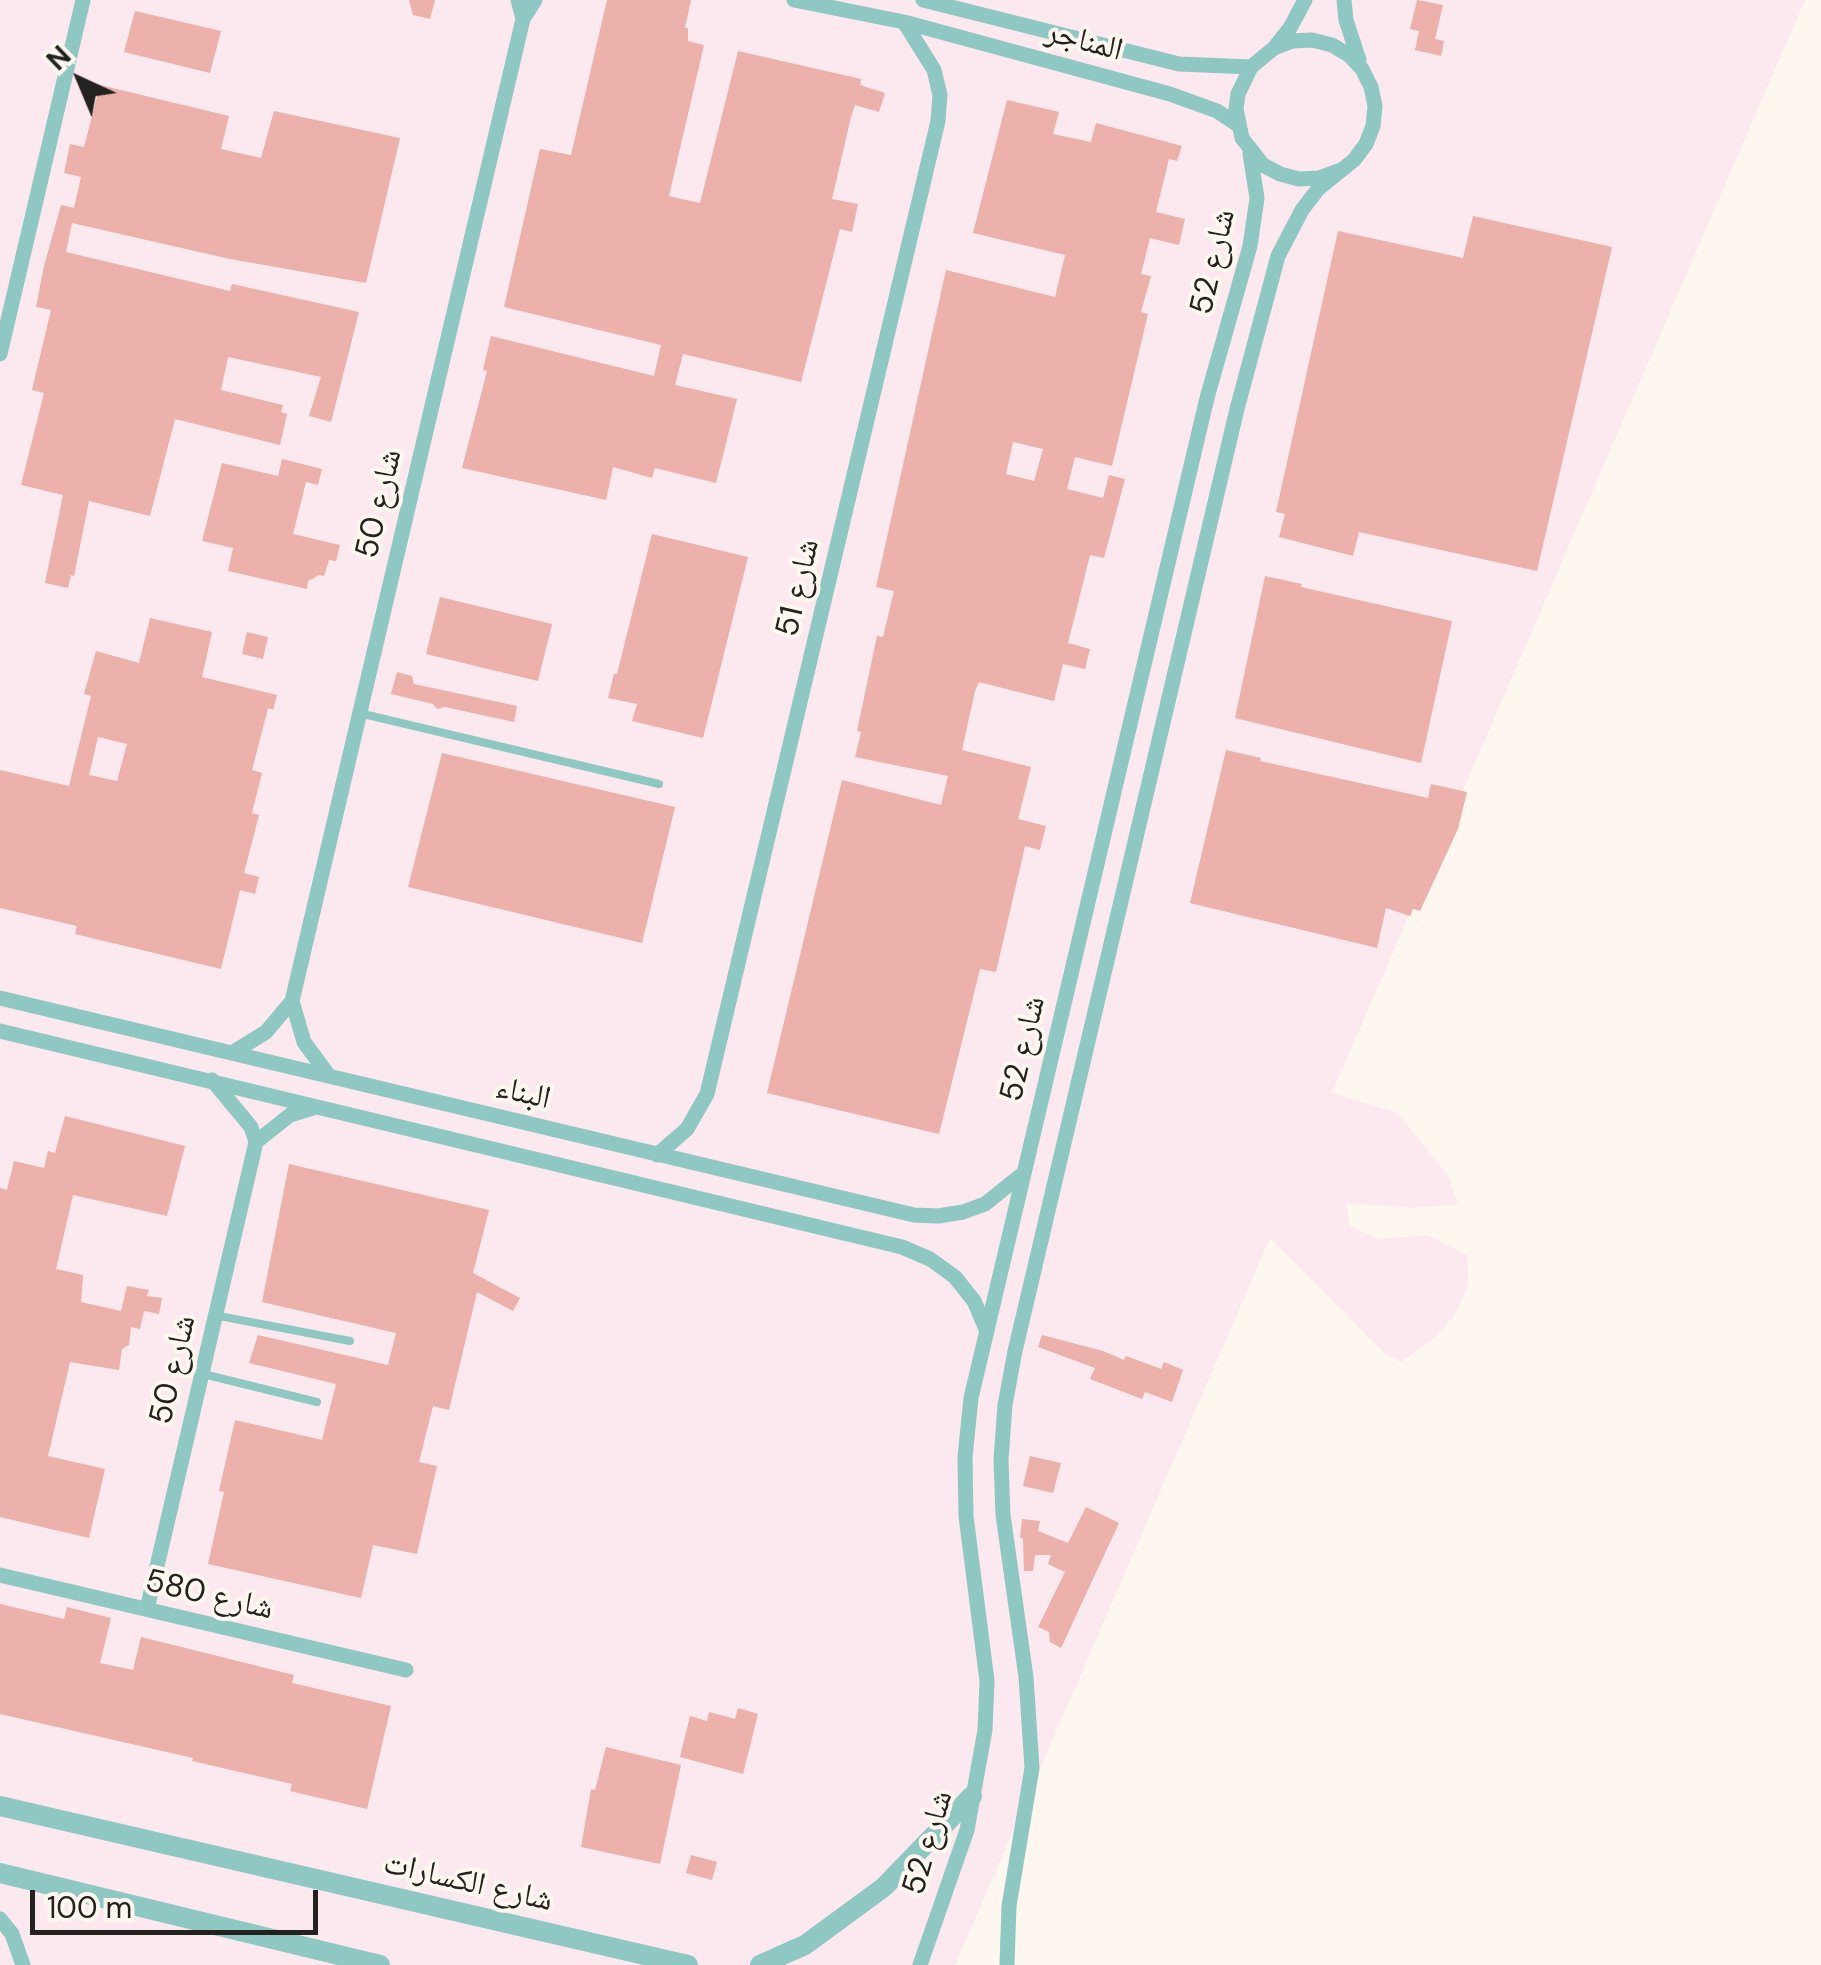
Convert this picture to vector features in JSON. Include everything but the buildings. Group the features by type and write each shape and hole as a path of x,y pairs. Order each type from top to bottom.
{"street":[{"path":"0,354 82,0"},
{"name":"شارع 50","path":"518,0 523,20"},
{"name":"شارع 50","path":"292,1001 523,20 535,0"},
{"name":"المناجر","path":"794,0 904,22 1194,101 1238,124"},
{"name":"المناجر","path":"923,0 1179,64 1251,67"},
{"path":"1305,0 1274,48 1251,67 1238,94 1238,124 1249,150 1263,165 1299,179 1319,178 1354,160 1373,126 1372,86 1352,45 1344,0"},
{"name":"شارع 51","path":"656,1154 687,1129 706,1094 938,121 940,96 934,70 904,22"},
{"path":"1274,48 1312,40 1349,54 1362,69"},
{"name":"شارع 52","path":"920,1965 967,1830 980,1770 987,1680 966,1516 965,1457 971,1398 1207,398 1250,246 1257,198 1249,150"},
{"name":"شارع 52","path":"1007,1965 1009,1906 1032,1768 1026,1678 1003,1515 1001,1460 1012,1369 1278,256 1288,232 1318,189 1338,171"},
{"name":"البناء","path":"0,998 926,1216 962,1212 985,1204 1023,1173"},
{"path":"232,1053 266,1032 292,1001"},
{"path":"292,1001 304,1042 329,1076"},
{"name":"البناء","path":"0,1031 902,1247 930,1259 954,1277 974,1301 986,1329"},
{"path":"212,1080 251,1127 256,1142 290,1116 320,1106"},
{"name":"شارع 50","path":"147,1609 256,1142"},
{"name":"شارع 580","path":"0,1574 406,1670"},
{"path":"760,1965 805,1945 884,1886 972,1796"},
{"name":"شارع الكسارات","path":"0,1806 688,1965"},
{"path":"0,1873 380,1965"},
{"path":"0,1918 12,1934 23,1965"}],"lane":[{"path":"359,713 660,784"},
{"path":"214,1315 350,1341"},
{"path":"202,1374 316,1402"}],"shaded area":[{"path":"0,0 1805,0 1332,1093 1398,1113 1449,1177 1458,1204 1412,1208 1346,1203 1350,1226 1379,1239 1427,1235 1467,1255 1468,1283 1458,1310 1435,1338 1401,1362 1384,1353 1270,1238 955,1965 0,1965"}]}
